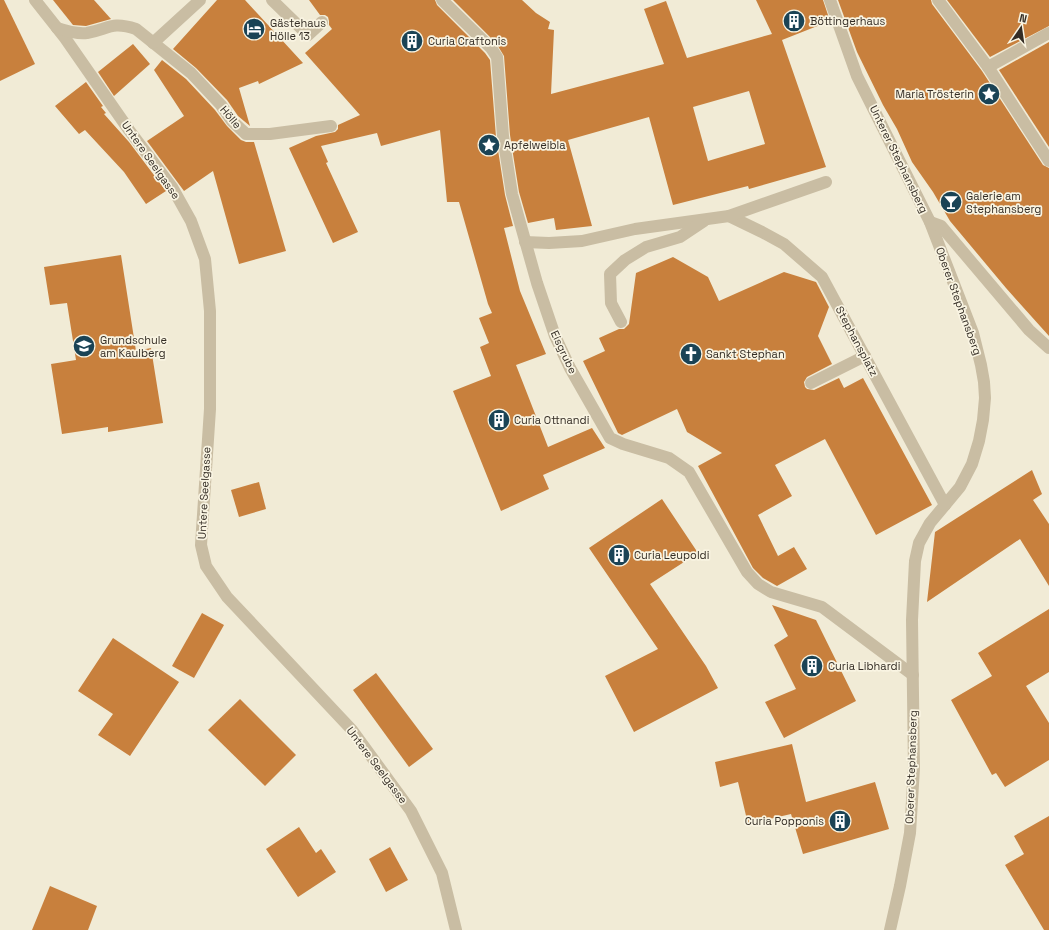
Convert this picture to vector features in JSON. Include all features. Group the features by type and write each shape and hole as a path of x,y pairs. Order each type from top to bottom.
{"street":[{"name":"Untere Seelgasse","path":"35,0 65,38 129,130 169,183 191,221 204,259 210,311 210,409 201,545 206,566 227,597 352,730 411,810 442,873 456,930"},
{"path":"153,43 200,0"},
{"path":"272,0 308,35 322,22"},
{"name":"Eisgrube","path":"442,0 491,48 497,57 503,136 512,194 537,283 555,336 570,368 610,438 623,444 669,458 689,472 747,572 758,584 771,592 822,607 913,675"},
{"name":"Unterer Stephansberg","path":"830,0 857,76 930,222 941,226 1029,330 1049,348"},
{"path":"938,0 988,67 1049,161"},
{"name":"Hölle","path":"57,28 69,32 86,33 114,25 124,25 136,28 191,73 221,105 232,121 246,134 270,134 332,126"},
{"path":"988,67 1049,33"},
{"path":"525,242 582,241 635,229 729,216 826,182"},
{"name":"Stephansplatz","path":"729,216 784,244 822,277 945,505"},
{"path":"621,322 611,303 610,274 625,260 646,247 680,237 707,219"},
{"name":"Oberer Stephansberg","path":"890,930 910,833 914,768 912,620 915,561 919,544 930,523 960,487 972,464 979,441 985,398 981,365 973,333 930,222"},
{"path":"811,383 865,356"}],"building":[{"path":"0,0 4,0 35,64 0,81"},
{"path":"53,0 94,0 111,19 86,26 73,25"},
{"path":"217,0 245,0 303,63 259,84 258,81 239,88 250,126 238,116 227,100 196,68 173,49"},
{"path":"309,0 435,0 437,5 485,53 490,60 496,137 505,195 513,226 504,228 520,291 546,354 516,365 548,447 592,428 605,448 543,475 549,489 501,511 453,391 491,376 480,347 489,343 479,318 492,313 488,304 459,202 447,202 440,130 381,146 377,133 321,146 328,162 326,163 358,232 333,243 289,148 316,136 335,132 338,129 338,125 360,115 305,53 332,29 329,25 328,17 325,15 320,15"},
{"path":"453,0 522,0 536,13 550,22 548,29 554,30 551,94 664,64 644,9 666,1 687,58 772,34 756,0 823,0 830,21 782,40 826,167 749,189 748,186 673,205 649,117 568,140 592,226 556,230 554,218 528,223 519,192 510,135 504,56 496,43","holes":["749,91 765,144 708,161 693,107"]},
{"path":"838,0 931,0 932,4 982,71 1043,165 1049,168 1049,336 1006,288 950,221 933,192 912,162 897,129 883,105 857,52"},
{"path":"947,0 1049,0 1049,26 990,57"},
{"path":"1049,42 1049,147 999,70"},
{"path":"133,44 150,64 114,96 98,72"},
{"path":"162,60 186,79 241,140 246,142 254,142 286,251 239,264 213,171 184,191 147,141 184,116 154,70"},
{"path":"86,82 103,106 101,107 106,113 104,114 129,142 166,191 146,204 124,172 85,130 79,134 55,106"},
{"path":"121,255 136,351 151,348 163,423 108,432 108,427 62,434 51,364 76,360 67,303 50,305 44,267"},
{"path":"673,257 708,277 719,301 784,272 816,282 829,307 818,336 832,364 807,377 804,382 805,387 807,389 814,390 839,378 844,388 863,378 932,505 876,535 825,439 775,465 792,496 758,515 778,556 794,547 807,569 777,586 763,578 753,568 698,466 722,453 687,432 677,409 622,435 618,433 583,361 605,351 599,338 619,329 624,329 629,324 636,273"},
{"path":"1032,470 1042,494 1033,500 1049,524 1049,586 1020,539 927,602 935,532"},
{"path":"259,482 266,509 239,517 231,490"},
{"path":"662,499 698,553 650,584 706,666 718,688 634,732 605,676 658,649 589,548"},
{"name":"Curia Libhardi","path":"772,605 816,620 856,701 784,738 765,702 796,689 774,645 788,636"},
{"path":"1049,609 1049,672 1026,686 1049,723 1049,760 1005,787 996,773 992,775 951,700 992,676 978,653"},
{"path":"202,613 224,625 194,678 172,666"},
{"path":"113,638 179,682 130,756 98,735 113,714 78,691"},
{"path":"376,673 433,749 409,767 353,690"},
{"path":"240,699 296,755 265,786 208,730"},
{"path":"792,744 806,802 875,782 889,829 803,854 791,814 748,824 738,782 720,787 715,762"},
{"path":"1049,816 1049,930 1044,930 1005,865 1024,854 1014,836"},
{"path":"299,827 316,853 321,849 336,872 298,897 266,849"},
{"path":"390,847 408,880 386,892 369,859"},
{"path":"50,886 97,906 88,930 32,930"}],"place":[{"name":"Böttingerhaus","path":"794,21"},
{"name":"Gästehaus Hölle 13","path":"254,29"},
{"name":"Curia Craftonis","path":"412,41"},
{"name":"Maria Trösterin","path":"989,94"},
{"name":"Apfelweibla","path":"489,145"},
{"name":"Galerie am Stephansberg","path":"951,202"},
{"name":"Grundschule am Kaulberg","path":"84,346"},
{"name":"Sankt Stephan","path":"691,354"},
{"name":"Curia Ottnandi","path":"499,420"},
{"name":"Curia Leupoldi","path":"619,555"},
{"name":"Curia Libhardi","path":"812,666"},
{"name":"Curia Popponis","path":"840,821"}]}
